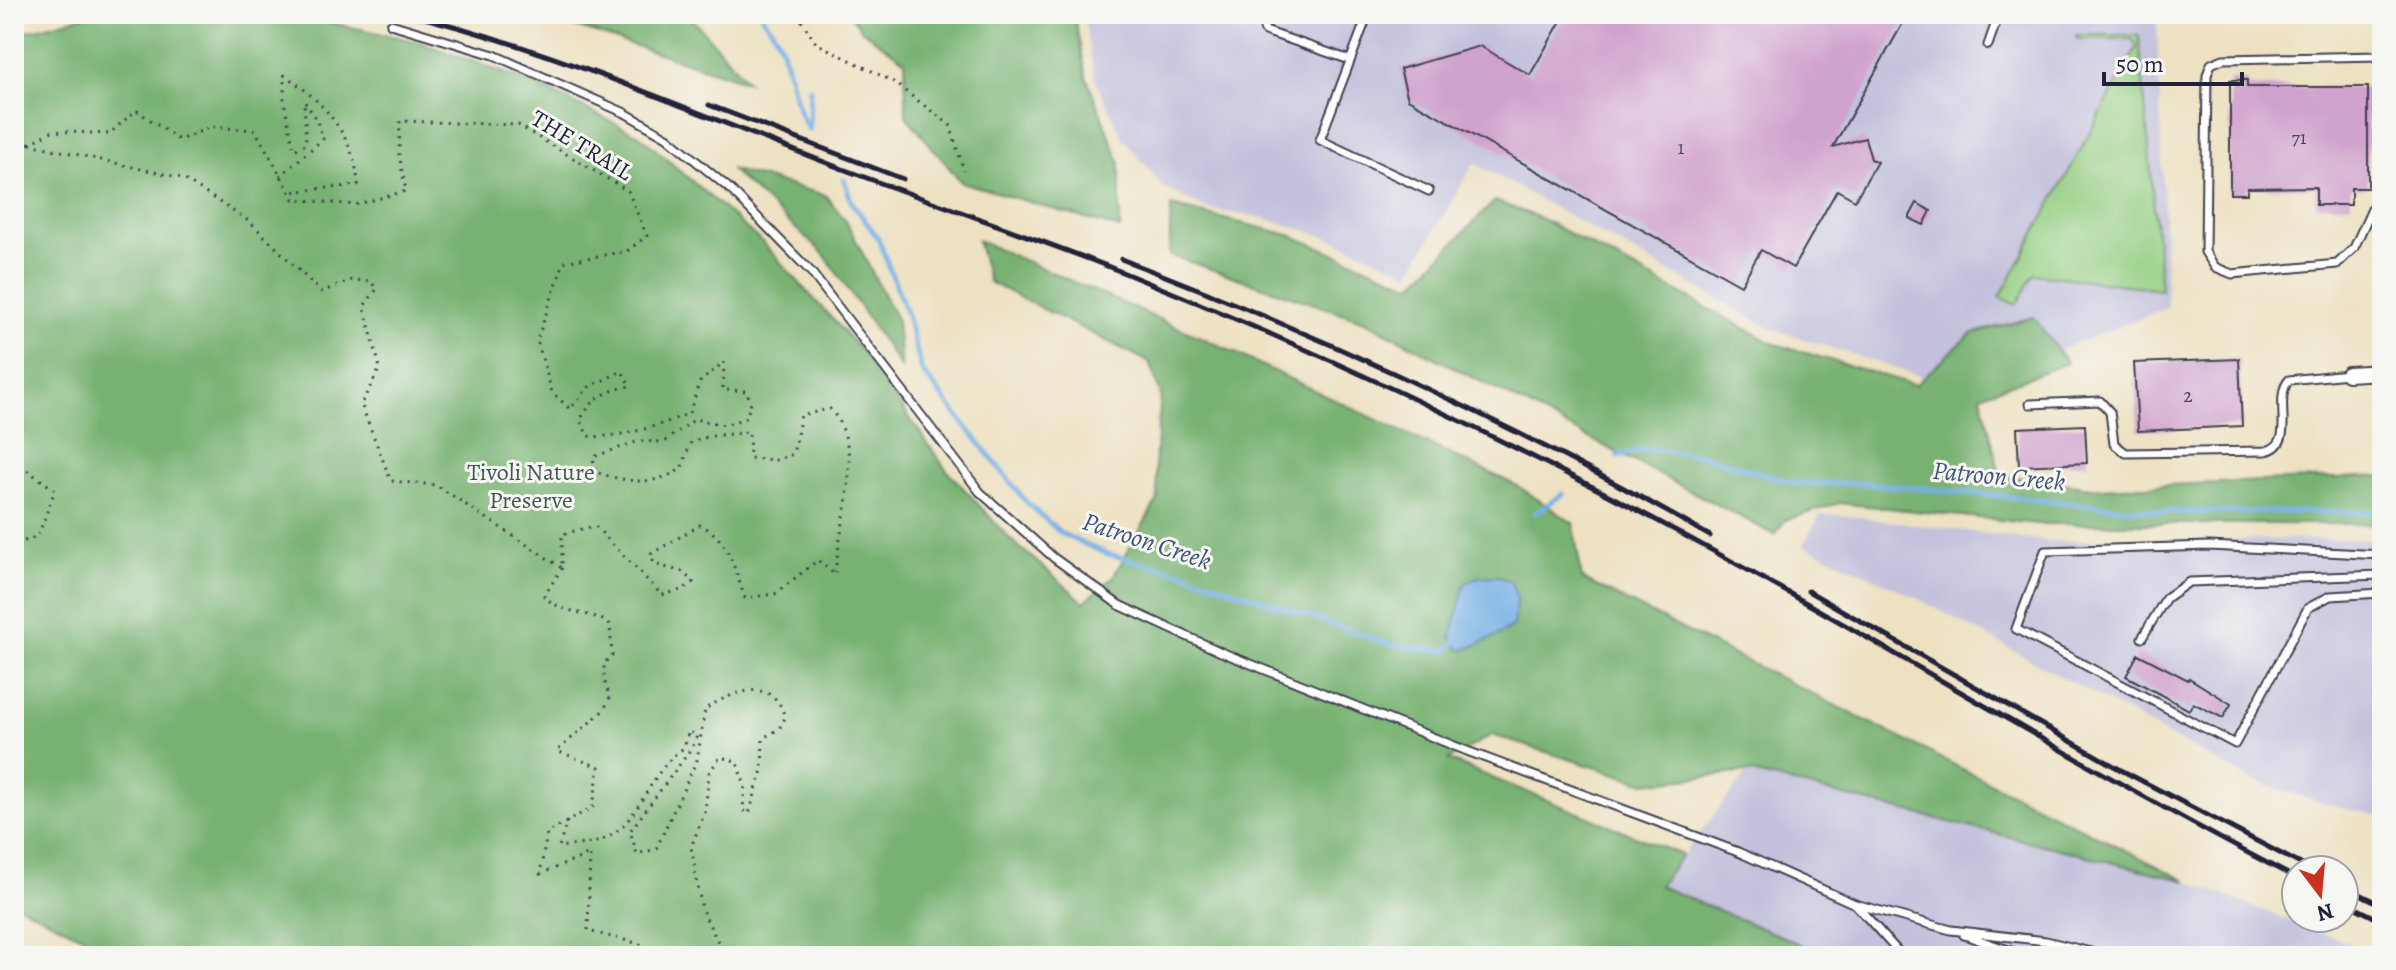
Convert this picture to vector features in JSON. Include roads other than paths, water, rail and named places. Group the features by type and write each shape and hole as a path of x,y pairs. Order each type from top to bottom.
{"street":[{"path":"2348,374 2382,372"}],"lane":[{"path":"1260,14 1265,31 1350,60"},
{"path":"1368,14 1320,140 1429,191"},
{"path":"1988,45 1999,14"},
{"path":"391,24 494,55 625,113 667,137 731,190 811,272 980,492 1054,558 1119,605 1221,652 1467,751 1738,852 1855,904 1951,930 2026,956"},
{"path":"2382,56 2223,59 2209,67 2203,240 2207,257 2215,267 2232,274 2337,264 2354,248 2382,186"},
{"path":"2030,404 2100,401 2110,412 2114,444 2126,453 2266,451 2276,448 2282,440 2283,390 2289,380 2348,374"},
{"path":"2382,555 2209,546 2045,551 2016,629 2235,744 2308,608 2330,596 2382,593"},
{"path":"2142,638 2166,598 2189,582 2382,575"},
{"path":"1855,904 1902,956"},
{"path":"1951,930 2059,943 2107,956"}],"water":[{"path":"1498,576 1511,582 1517,599 1513,626 1460,650 1451,637 1465,583 1478,577"}],"waterway":[{"path":"760,14 779,42 801,115 809,130"},
{"name":"Patroon Creek","path":"809,129 810,88"},
{"name":"Patroon Creek","path":"844,180 852,203 878,238 907,315 922,371 1027,503 1062,534 1107,554 1185,573 1391,645 1446,651 1456,641"},
{"name":"Patroon Creek","path":"1617,456 1646,449 1701,455 1797,484 1862,483 2164,512 2382,512"},
{"name":"Patroon Creek","path":"1535,513 1563,494"}],"railway":[{"path":"409,14 517,45 570,64 832,165 1082,256 1352,370 1526,453 1673,529 2117,781 2280,869"},
{"path":"709,105 903,179"},
{"path":"1121,259 1272,320 1421,386 1567,458 1710,536"},
{"path":"1808,591 2121,770 2281,854"},
{"path":"2360,894 2382,905"},
{"path":"2360,910 2382,921"}],"park label":[{"name":"Tivoli Nature Preserve","path":"531,486"}]}
